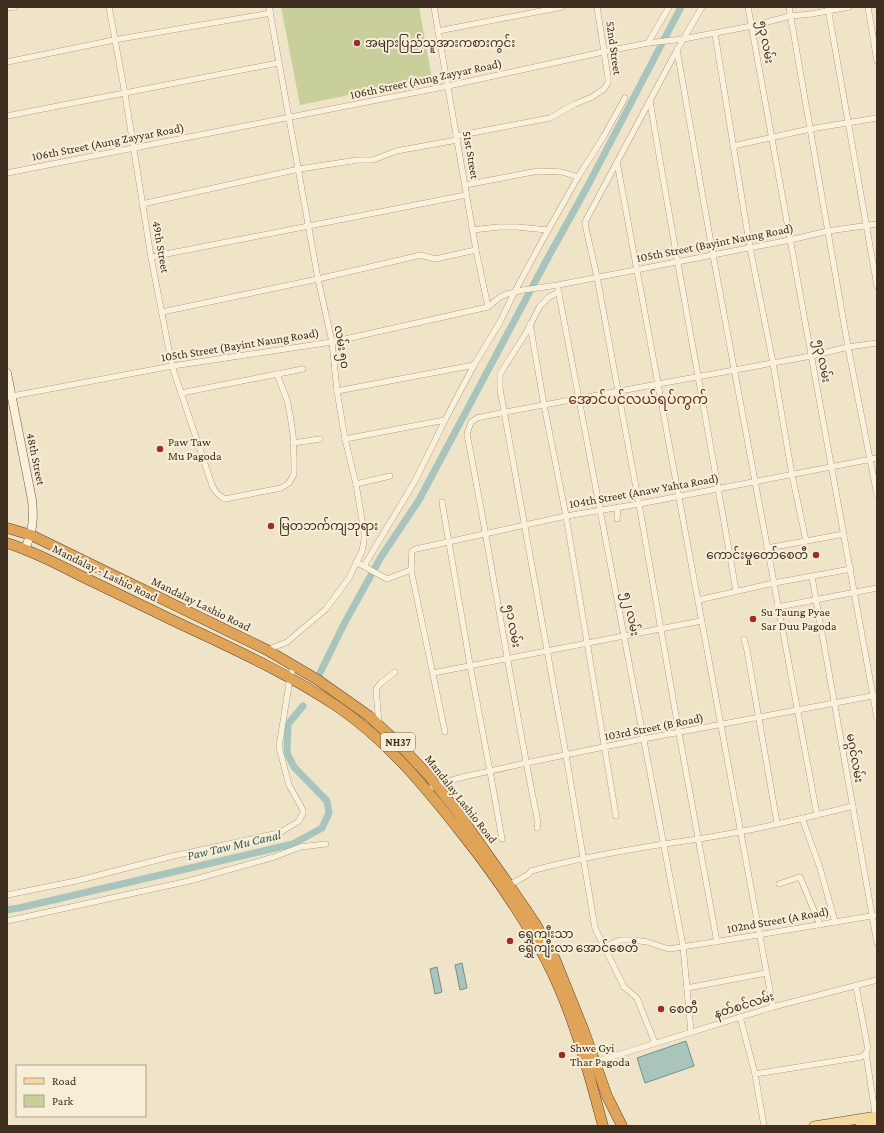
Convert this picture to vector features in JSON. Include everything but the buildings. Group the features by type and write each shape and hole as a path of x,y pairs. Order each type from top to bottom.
{"highway":[{"name":"Mandalay Lashio Road","path":"7,528 31,535 266,650 318,680 369,716 398,743 432,788 463,820 534,923 555,959 607,1096 622,1126"},
{"name":"Mandalay - Lashio Road","path":"7,543 25,549 299,682 340,708 374,735 432,788 527,926 546,960 564,1000 582,1051 603,1126"}],"main road":[{"name":"48th Street","path":"7,373 9,397 32,500 34,517 31,535 25,549"},
{"path":"818,1126 876,1120"},
{"path":"860,1126 876,1120"}],"street":[{"path":"7,8 15,7"},
{"name":"49th Street","path":"109,7 125,94 151,257 172,366 214,491 218,496 225,499 281,488 289,483 294,474 293,443"},
{"name":"51st Street","path":"434,7 472,230 488,307"},
{"path":"438,31 562,7"},
{"name":"52nd Street","path":"142,204 299,170 358,160 373,160 384,157 396,151 550,118 600,92 604,89 608,82 598,7"},
{"path":"651,43 669,7"},
{"path":"702,7 680,40 677,50 585,224 639,504 717,942"},
{"name":"၅၃ လမ်း","path":"748,7 854,593 875,696 877,718"},
{"path":"789,7 848,347 874,458 877,495"},
{"name":"106th Street (Aung Zayyar Road)","path":"7,173 448,86 603,52 651,43 715,34 790,16 849,7"},
{"path":"868,7 877,61"},
{"path":"828,9 877,286"},
{"path":"7,62 270,10"},
{"name":"လမ်း ၅၀","path":"266,650 287,642 326,609 349,578 364,541 364,532 356,484 345,439 337,391 332,342 318,280 299,170 278,63 270,10"},
{"path":"715,34 750,248 806,541"},
{"path":"677,50 713,255 756,481 796,711 817,816"},
{"path":"7,116 278,63"},
{"path":"364,566 415,481 474,365 500,322 548,230 625,98"},
{"path":"650,101 676,261 719,488 736,591"},
{"path":"733,146 810,129 877,118"},
{"path":"617,162 772,1007"},
{"path":"465,185 538,171 562,172 578,177"},
{"path":"151,257 466,195"},
{"name":"105th Street (Bayint Naung Road)","path":"9,397 172,366 332,342 488,307 500,297 523,290 558,285 596,276 750,248 828,231 877,224"},
{"path":"472,230 517,227 548,230"},
{"path":"162,312 318,280 421,255 434,259 476,250"},
{"name":"၅၂ လမ်း","path":"558,285 683,946 691,1032"},
{"path":"559,292 544,301 540,306 500,374 500,390 566,755 595,928 624,987 637,998 655,1043"},
{"path":"530,324 566,516 616,816"},
{"path":"504,412 812,356 848,347 877,343"},
{"path":"337,391 474,365"},
{"path":"181,393 303,369"},
{"path":"277,374 287,400 293,443 320,439"},
{"name":"၅၁ လမ်း","path":"504,412 478,418 470,422 467,434 538,823 536,828"},
{"path":"345,439 445,420"},
{"name":"104th Street (Anaw Yahta Road)","path":"411,570 412,551 449,540 566,516 618,508 874,458"},
{"path":"356,484 390,476"},
{"path":"442,502 502,839"},
{"path":"617,519 618,508"},
{"path":"767,548 844,534"},
{"path":"356,562 384,578 391,579 411,570 445,732"},
{"path":"698,600 774,583 850,569"},
{"name":"မဂ္ဂင်လမ်း","path":"812,577 853,806 875,915 877,943"},
{"path":"778,607 877,588"},
{"path":"433,673 701,621"},
{"path":"744,639 777,824"},
{"path":"7,895 76,881 173,856 279,833 299,821 303,814 303,810 289,785 279,747 290,678 294,666"},
{"path":"379,725 376,690 381,683 394,672"},
{"name":"103rd Street (B Road)","path":"432,788 490,771 526,763 643,739 720,726 875,696"},
{"path":"509,885 529,874 530,871 584,858 777,824 817,816 853,806"},
{"path":"802,818 820,868 835,922"},
{"path":"7,921 189,880 274,857 300,847 326,844"},
{"path":"779,884 798,876 800,877 820,924"},
{"name":"102nd Street (A Road)","path":"604,947 620,940 634,940 647,942 669,949 875,915"},
{"path":"687,988 766,973"},
{"name":"နတ်စင်လမ်း","path":"595,1062 772,1007 877,980"},
{"path":"856,986 868,1044 866,1054 876,1120"},
{"path":"740,1017 755,1074 764,1126"},
{"path":"755,1074 861,1057 866,1054"}],"green space":[{"name":"အများပြည်သူအားကစားကွင်း","path":"281,7 419,7 432,78 300,105"}],"water":[{"path":"462,963 467,988 460,990 455,965"},
{"path":"437,967 442,992 435,994 430,969"},
{"path":"686,1041 694,1066 645,1083 637,1058"}],"waterway":[{"path":"319,675 344,624 381,557 419,500 586,189 681,7"},
{"name":"Paw Taw Mu Canal","path":"7,910 293,844 322,828 329,813 327,801 294,767 287,753 288,724 303,706"}],"place":[{"name":"အများပြည်သူအားကစားကွင်း","path":"357,43"},
{"name":"Paw Taw Mu Pagoda","path":"160,449"},
{"name":"မြတဘက်ကျဘုရား","path":"271,526"},
{"name":"ကောင်းမှုတော်စေတီ","path":"816,555"},
{"name":"Su Taung Pyae Sar Duu Pagoda","path":"753,619"},
{"name":"ရွှေကျီးသာ ရွှေကျီးလာ အောင်စေတီ","path":"510,941"},
{"name":"စေတီ","path":"661,1009"},
{"name":"Shwe Gyi Thar Pagoda","path":"562,1055"}],"district":[{"name":"အောင်ပင်လယ်ရပ်ကွက်","path":"638,399"}]}
